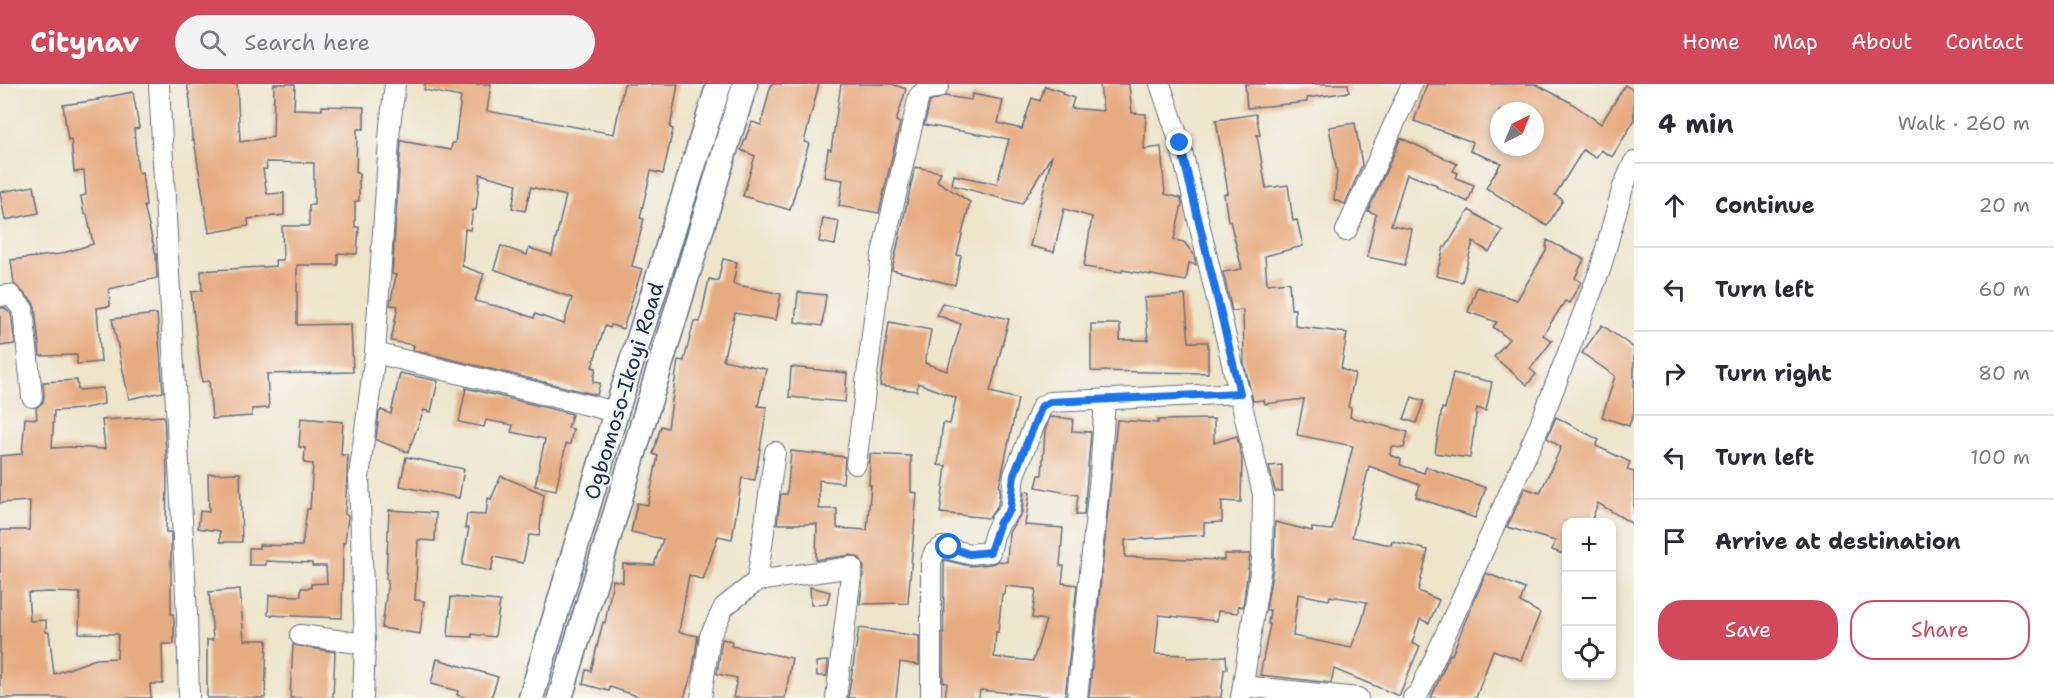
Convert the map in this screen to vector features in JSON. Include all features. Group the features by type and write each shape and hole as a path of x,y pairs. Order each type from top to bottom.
{"main road":[{"name":"Ogbomoso-Ikoyi Road","path":"531,698 616,412 719,84"},
{"name":"Ogbomoso-Ikoyi Road","path":"560,698 745,84"}],"street":[{"path":"159,84 187,615 189,698"},
{"path":"363,698 365,644 359,477 375,353 390,126 395,84"},
{"path":"856,464 882,254 919,96 927,89 937,88 939,84"},
{"path":"1160,84 1180,143 1263,494 1262,559 1242,692 1359,698"},
{"path":"1346,231 1412,84"},
{"path":"1413,698 1419,693 1539,427 1600,270 1623,187 1634,162"},
{"path":"0,296 10,295 23,309 32,397"},
{"path":"375,353 616,412"},
{"path":"931,698 931,562 934,554 942,547 969,554 990,552 1000,522 1010,510 1014,475 1042,406 1050,402 1240,393"},
{"path":"1077,698 1100,476 1105,399"},
{"path":"757,581 775,452"},
{"path":"701,698 710,636 723,607 757,581 852,567 836,698"},
{"path":"300,635 365,644"}],"building":[{"path":"187,84 237,84 240,142 273,137 274,84 295,84 294,109 322,110 322,106 364,107 364,129 357,129 356,173 359,173 359,201 355,201 355,227 359,227 357,254 338,253 338,265 297,265 297,325 351,324 353,372 267,374 269,408 252,409 252,416 212,419 209,381 202,382 191,292 202,291 201,271 276,266 275,260 283,260 282,226 309,226 309,205 314,205 314,163 266,162 267,169 263,169 267,194 284,193 284,215 248,219 249,226 209,233 194,140 192,140"},
{"path":"425,84 491,84 487,111 614,134 624,84 678,84 670,128 673,129 663,174 651,171 640,218 644,219 632,266 642,269 623,329 611,325 610,328 605,326 592,367 596,368 593,382 600,383 597,395 413,350 414,345 391,341 398,306 390,305 396,275 392,274 401,141 451,150 452,143 455,143 461,97 424,90","holes":["480,174 517,184 512,208 525,211 531,187 566,196 552,255 529,248 527,255 501,246 494,269 572,298 564,324 535,314 534,318 475,301 484,274 462,266 465,229 470,230 473,210 476,210"]},
{"path":"771,84 819,84 804,142 809,143 790,210 743,196 755,156 741,150 752,122 761,125"},
{"path":"841,84 892,84 906,89 896,121 900,123 879,213 839,206 843,180 824,177 828,149 831,150"},
{"path":"1100,84 1129,84 1132,113 1146,114 1144,149 1161,147 1165,194 1181,198 1182,204 1174,240 1184,242 1194,255 1196,265 1189,263 1186,281 1122,270 1122,272 1084,267 1092,217 1064,209 1054,252 1030,246 1052,155 1022,204 952,185 954,175 997,184 1009,139 924,125 930,102 945,96 971,100 972,94 1003,100 998,123 1022,129 1032,98 1040,101 1045,86 1074,98 1071,108 1103,111"},
{"path":"1245,84 1348,84 1349,92 1307,98 1307,102 1247,108"},
{"path":"1427,84 1535,84 1570,102 1601,124 1625,85 1634,91 1634,121 1612,157 1601,150 1596,158 1583,150 1555,195 1563,200 1547,226 1486,188 1501,163 1470,151 1473,142 1414,121"},
{"path":"133,92 139,128 134,129 138,173 142,172 146,206 144,206 156,255 157,278 109,289 110,306 97,308 101,362 77,364 77,355 40,356 35,307 32,301 14,284 11,260 60,254 93,244 81,196 86,195 84,171 74,172 71,139 68,140 63,105"},
{"path":"1256,114 1260,135 1257,135 1266,188 1288,185 1293,221 1297,220 1303,246 1265,256 1267,284 1289,282 1291,309 1295,309 1295,326 1347,333 1341,369 1355,374 1348,407 1351,408 1350,417 1408,432 1404,448 1392,447 1390,455 1401,459 1400,465 1424,473 1426,467 1486,488 1475,518 1416,497 1420,485 1369,466 1352,537 1391,545 1392,541 1428,550 1418,591 1439,600 1429,623 1420,619 1412,643 1420,646 1399,696 1334,669 1331,683 1260,675 1270,624 1268,624 1270,610 1266,610 1274,561 1275,522 1312,531 1312,528 1332,530 1353,446 1297,435 1304,399 1265,404 1264,400 1253,401 1244,363 1243,310 1232,311 1223,272 1242,269 1230,221 1228,221 1224,194 1228,193 1216,120","holes":["1298,594 1329,600 1330,596 1367,602 1351,648 1293,636"]},
{"path":"1355,123 1362,165 1345,204 1334,200 1337,172 1329,127"},
{"path":"1401,138 1457,164 1453,171 1458,173 1456,178 1474,185 1468,202 1436,187 1437,185 1407,174 1391,225 1412,229 1405,265 1367,257 1376,214 1368,211"},
{"path":"915,167 941,172 937,181 970,202 957,255 961,256 955,285 892,270"},
{"path":"34,186 39,213 5,220 0,192"},
{"path":"1469,210 1503,231 1489,252 1473,242 1462,282 1436,276 1444,247"},
{"path":"823,218 839,221 835,245 819,242"},
{"path":"1547,240 1584,259 1575,278 1581,282 1569,303 1565,301 1543,335 1552,341 1530,369 1536,374 1527,385 1494,357 1509,339 1493,327 1497,322 1468,312 1477,287 1517,300 1546,251"},
{"path":"723,259 737,262 733,284 781,294 776,320 735,313 723,360 766,369 758,406 767,407 755,480 742,478 732,539 718,536 703,580 689,575 679,632 698,636 692,674 684,698 643,698 610,687 609,691 583,684 586,670 591,671 603,622 605,623 613,580 623,582 623,564 654,565 663,539 631,532 637,503 648,505 658,456 653,454 661,426 668,428 678,360 684,361 694,321 700,322 709,279 718,281"},
{"path":"798,292 826,295 822,326 795,322"},
{"path":"1185,295 1189,342 1208,342 1208,373 1091,371 1091,324 1120,324 1120,340 1148,340 1144,298"},
{"path":"942,303 1009,319 990,392 1018,399 999,487 998,505 989,518 940,513 946,466 938,465 943,423 950,424 956,398 918,383 917,391 880,386 889,322 931,330 925,363 947,371 961,324 937,315"},
{"path":"0,308 5,308 11,314 15,344 0,346"},
{"path":"157,314 163,392 129,399 112,319"},
{"path":"1602,325 1634,348 1634,412 1629,426 1602,417 1615,376 1582,353"},
{"path":"791,367 847,373 845,402 789,397"},
{"path":"400,373 438,381 431,412 424,410 408,452 376,440 379,413 381,410 391,414"},
{"path":"1453,373 1492,382 1486,411 1477,408 1470,458 1435,453 1442,408 1445,409"},
{"path":"77,380 78,390 103,388 104,404 54,411 52,448 105,449 102,420 164,416 167,471 166,532 171,532 171,614 174,620 174,644 162,644 163,684 150,684 151,698 0,698 0,530 29,530 30,501 0,503 0,456 22,454 25,418 37,419 36,408 43,402 44,396 43,382","holes":["28,593 80,593 79,633 118,634 117,658 96,659 54,674 46,620 30,621"]},
{"path":"466,388 572,414 568,428 573,429 570,444 566,444 556,490 535,486 545,439 511,432 513,425 486,420 484,427 459,422"},
{"path":"1412,397 1424,401 1416,423 1404,419"},
{"path":"1050,417 1073,419 1072,431 1091,432 1084,515 1076,515 1078,495 1036,487 1039,475 1042,475 1045,431"},
{"path":"1556,417 1599,440 1596,446 1630,462 1627,470 1634,472 1634,525 1598,503 1592,518 1562,518 1562,554 1552,550 1555,541 1507,527 1525,488 1540,493 1561,447 1547,438"},
{"path":"301,418 343,422 341,455 348,455 345,514 348,516 345,543 343,543 342,618 268,615 269,595 301,596 301,588 311,588 311,584 327,583 326,566 312,566 312,563 266,561 266,565 249,565 249,548 259,548 259,545 302,546 307,509 310,509 313,464 304,463 305,448 299,447"},
{"path":"1214,419 1214,443 1237,436 1242,459 1241,502 1222,501 1222,522 1204,523 1204,535 1125,540 1125,557 1224,560 1224,554 1250,554 1243,607 1238,606 1238,613 1218,611 1217,621 1159,615 1155,654 1187,655 1187,658 1226,656 1227,669 1224,669 1221,698 1089,698 1117,420 1158,423 1158,420"},
{"path":"791,451 845,457 843,483 819,480 819,509 837,509 837,528 867,530 871,485 869,485 870,454 911,456 911,492 917,493 908,603 860,604 864,568 860,558 851,555 816,560 817,524 777,524 781,494 787,494"},
{"path":"406,457 464,469 459,498 400,486"},
{"path":"1282,465 1282,491 1275,491 1269,466"},
{"path":"240,473 242,542 220,542 220,531 198,528 200,511 209,512 208,474"},
{"path":"501,476 544,494 539,536 529,535 523,563 494,557 491,571 462,565 469,528 465,528 467,514 486,515 488,498 491,499"},
{"path":"1024,491 1030,492 1025,525 1063,528 1060,566 1064,566 1062,583 1077,585 1065,698 980,690 979,698 945,698 947,683 943,682 944,560 970,566 998,561 1007,562 1009,532 1022,512","holes":["1005,586 1036,589 1032,618 1046,620 1033,661 994,657 996,632 998,632"]},
{"path":"389,510 436,513 435,541 418,540 415,600 424,601 420,634 382,628 388,580 386,579"},
{"path":"1486,573 1525,589 1520,602 1540,613 1521,660 1493,650 1476,698 1431,698 1450,654 1452,655"},
{"path":"810,587 830,592 827,604 811,605"},
{"path":"240,589 244,640 267,640 265,698 207,698 207,640 213,640 209,592"},
{"path":"451,597 500,601 495,637 472,634 472,637 448,636"},
{"path":"859,628 919,636 919,665 900,662 896,698 848,698"},
{"path":"722,639 732,641 731,646 792,658 785,698 733,698 737,678 717,674"},
{"path":"293,645 335,652 333,698 290,698"},
{"path":"437,659 498,677 491,698 467,698 457,695 458,691 431,684"},
{"path":"828,661 827,676 817,676 816,662"}],"route":[{"path":"949,547 969,554 990,552 994,534 1010,510 1014,475 1042,406 1050,402 1240,393 1180,143"}]}
